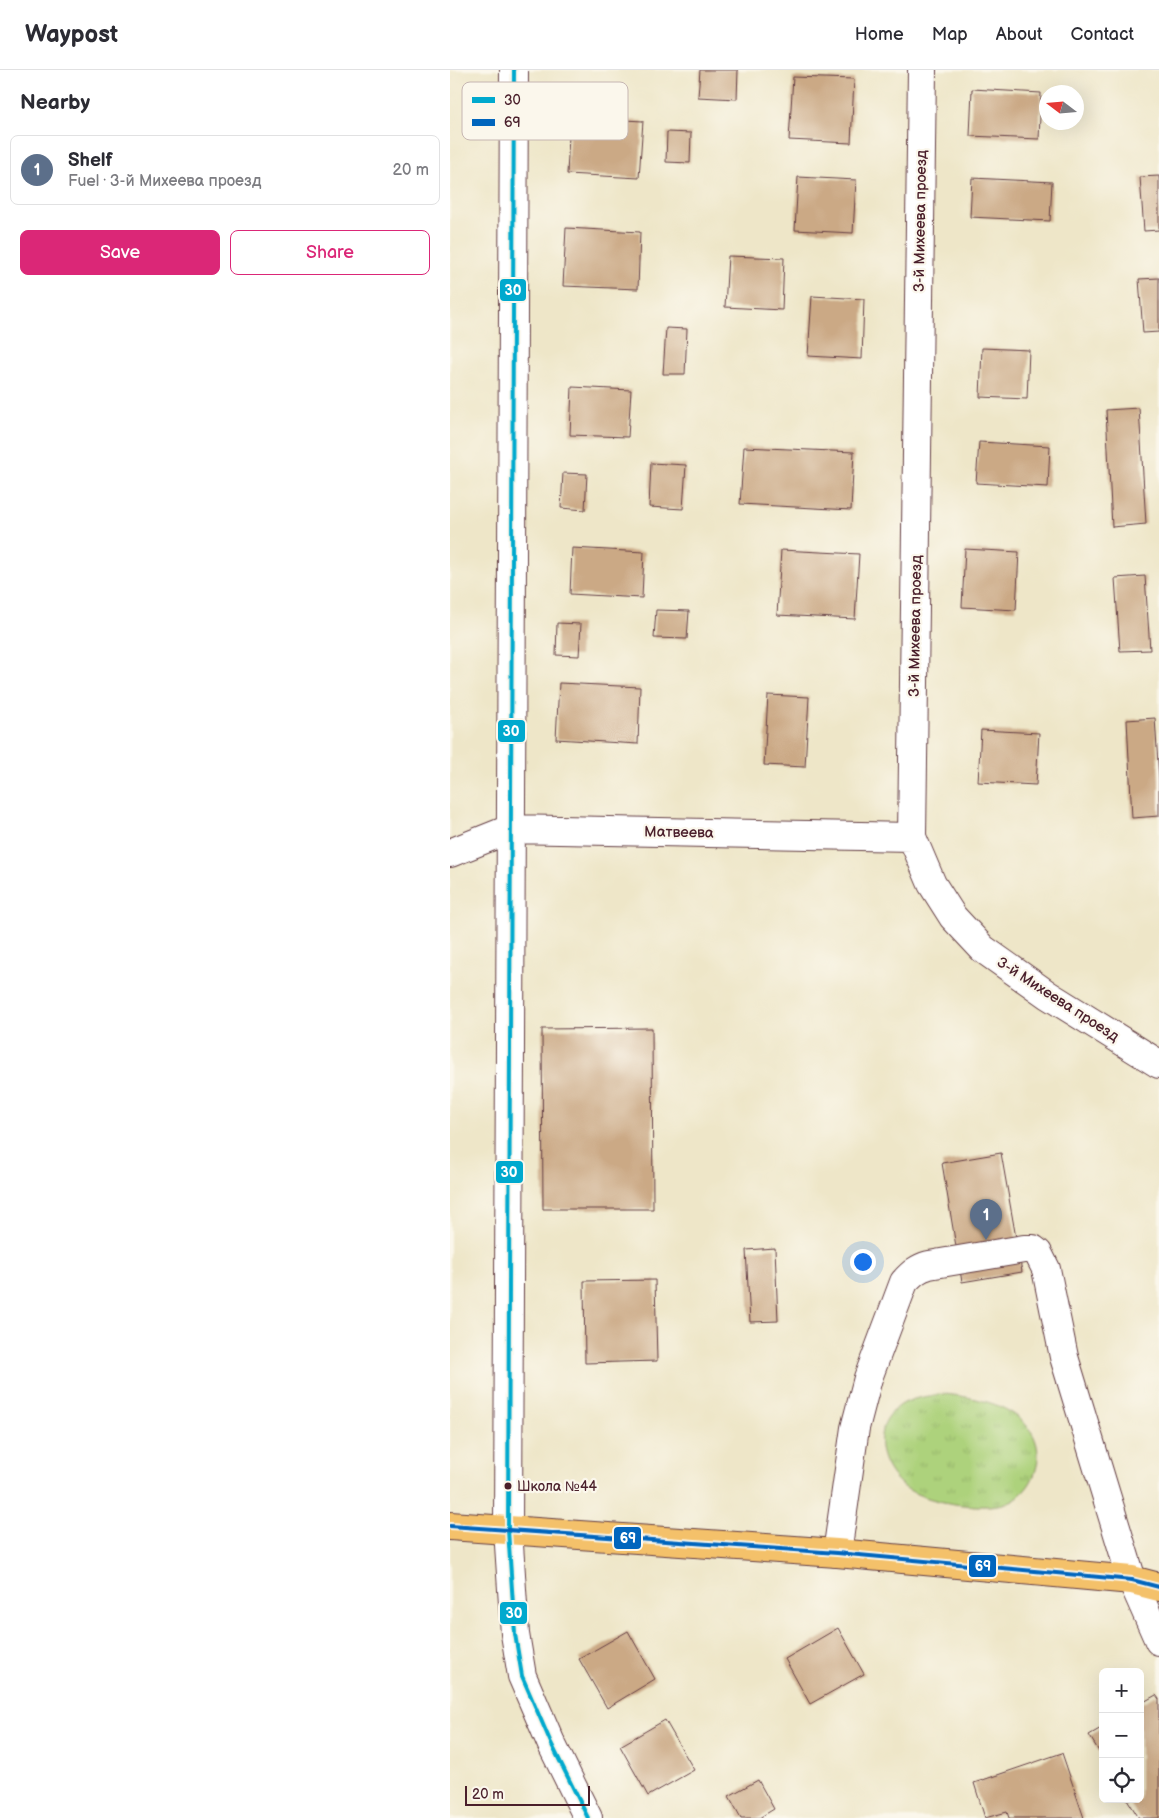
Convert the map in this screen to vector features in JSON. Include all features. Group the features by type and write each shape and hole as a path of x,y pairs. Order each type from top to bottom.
{"main road":[{"path":"450,1526 837,1553 1132,1580 1159,1587"}],"street":[{"name":"3-й Михеева проезд","path":"922,70 912,837 932,884 953,917 983,949 1048,995 1159,1064"},
{"path":"514,140 508,1530 515,1634 522,1676 551,1743 588,1818"},
{"name":"Матвеева","path":"450,853 510,829 912,837"},
{"path":"837,1553 855,1428 868,1378 904,1282 911,1274 929,1265 1033,1249 1038,1253 1046,1269 1064,1357 1132,1580 1159,1641"}],"green space":[{"path":"944,1394 989,1402 1010,1412 1027,1426 1034,1437 1038,1449 1038,1462 1035,1474 1021,1494 1010,1501 998,1505 962,1505 935,1500 912,1492 894,1477 882,1455 882,1432 886,1421 893,1411 908,1401"}],"building":[{"path":"700,70 738,70 737,99 698,97"},
{"path":"793,77 854,79 851,143 789,140"},
{"path":"972,89 1039,93 1039,139 970,136"},
{"path":"628,120 643,121 639,178 567,174 569,140 628,140"},
{"path":"667,132 691,133 690,163 666,162"},
{"path":"1159,176 1159,230 1144,231 1140,177"},
{"path":"798,177 856,180 853,233 795,230"},
{"path":"972,178 1052,182 1050,221 970,217"},
{"path":"566,228 640,232 638,289 563,286"},
{"path":"728,256 784,258 782,310 725,307"},
{"path":"1159,278 1159,332 1143,333 1139,279"},
{"path":"812,296 864,299 862,359 808,356"},
{"path":"666,328 687,329 685,374 663,374"},
{"path":"982,348 1029,350 1027,399 980,397"},
{"path":"572,387 631,390 628,437 570,435"},
{"path":"1139,408 1146,524 1112,527 1106,410"},
{"path":"979,442 1050,446 1048,487 976,483"},
{"path":"744,447 854,452 851,510 740,504"},
{"path":"651,463 686,465 683,509 649,507"},
{"path":"563,473 587,474 585,510 561,508"},
{"path":"572,548 644,552 642,598 570,594"},
{"path":"965,549 1019,552 1016,610 962,607"},
{"path":"781,550 859,554 855,619 777,615"},
{"path":"1145,576 1150,650 1120,651 1115,578"},
{"path":"656,610 689,611 687,639 654,638"},
{"path":"557,623 581,624 579,656 556,655"},
{"path":"559,683 640,687 638,744 556,739"},
{"path":"768,695 809,697 805,767 764,765"},
{"path":"1155,718 1159,779 1159,816 1132,818 1127,720"},
{"path":"981,730 1039,733 1036,785 978,782"},
{"path":"652,1028 653,1209 543,1209 542,1029"},
{"path":"1001,1153 1022,1272 962,1282 942,1163"},
{"path":"775,1248 778,1321 750,1322 746,1250"},
{"path":"655,1280 657,1361 585,1363 584,1281"},
{"path":"838,1628 864,1674 810,1704 785,1659"},
{"path":"628,1631 655,1679 607,1708 579,1659"},
{"path":"1156,1695 1159,1699 1159,1818 1139,1818 1130,1803 1144,1803 1144,1702"},
{"path":"665,1720 694,1770 648,1796 620,1746"},
{"path":"1099,1729 1099,1751 1089,1735"},
{"path":"1062,1753 1084,1818 1009,1818 1007,1812 985,1818 974,1783"},
{"path":"758,1780 774,1809 759,1818 741,1818 729,1796"}],"transit line":[{"name":"30","path":"514,70 514,82"},
{"name":"30","path":"514,140 508,1530 515,1634 522,1676 551,1743 588,1818"},
{"name":"69","path":"450,1526 837,1553 1132,1580 1159,1587"}],"place":[{"name":"Shelf","path":"986,1240"},
{"name":"Школа №44","path":"508,1486"}]}
